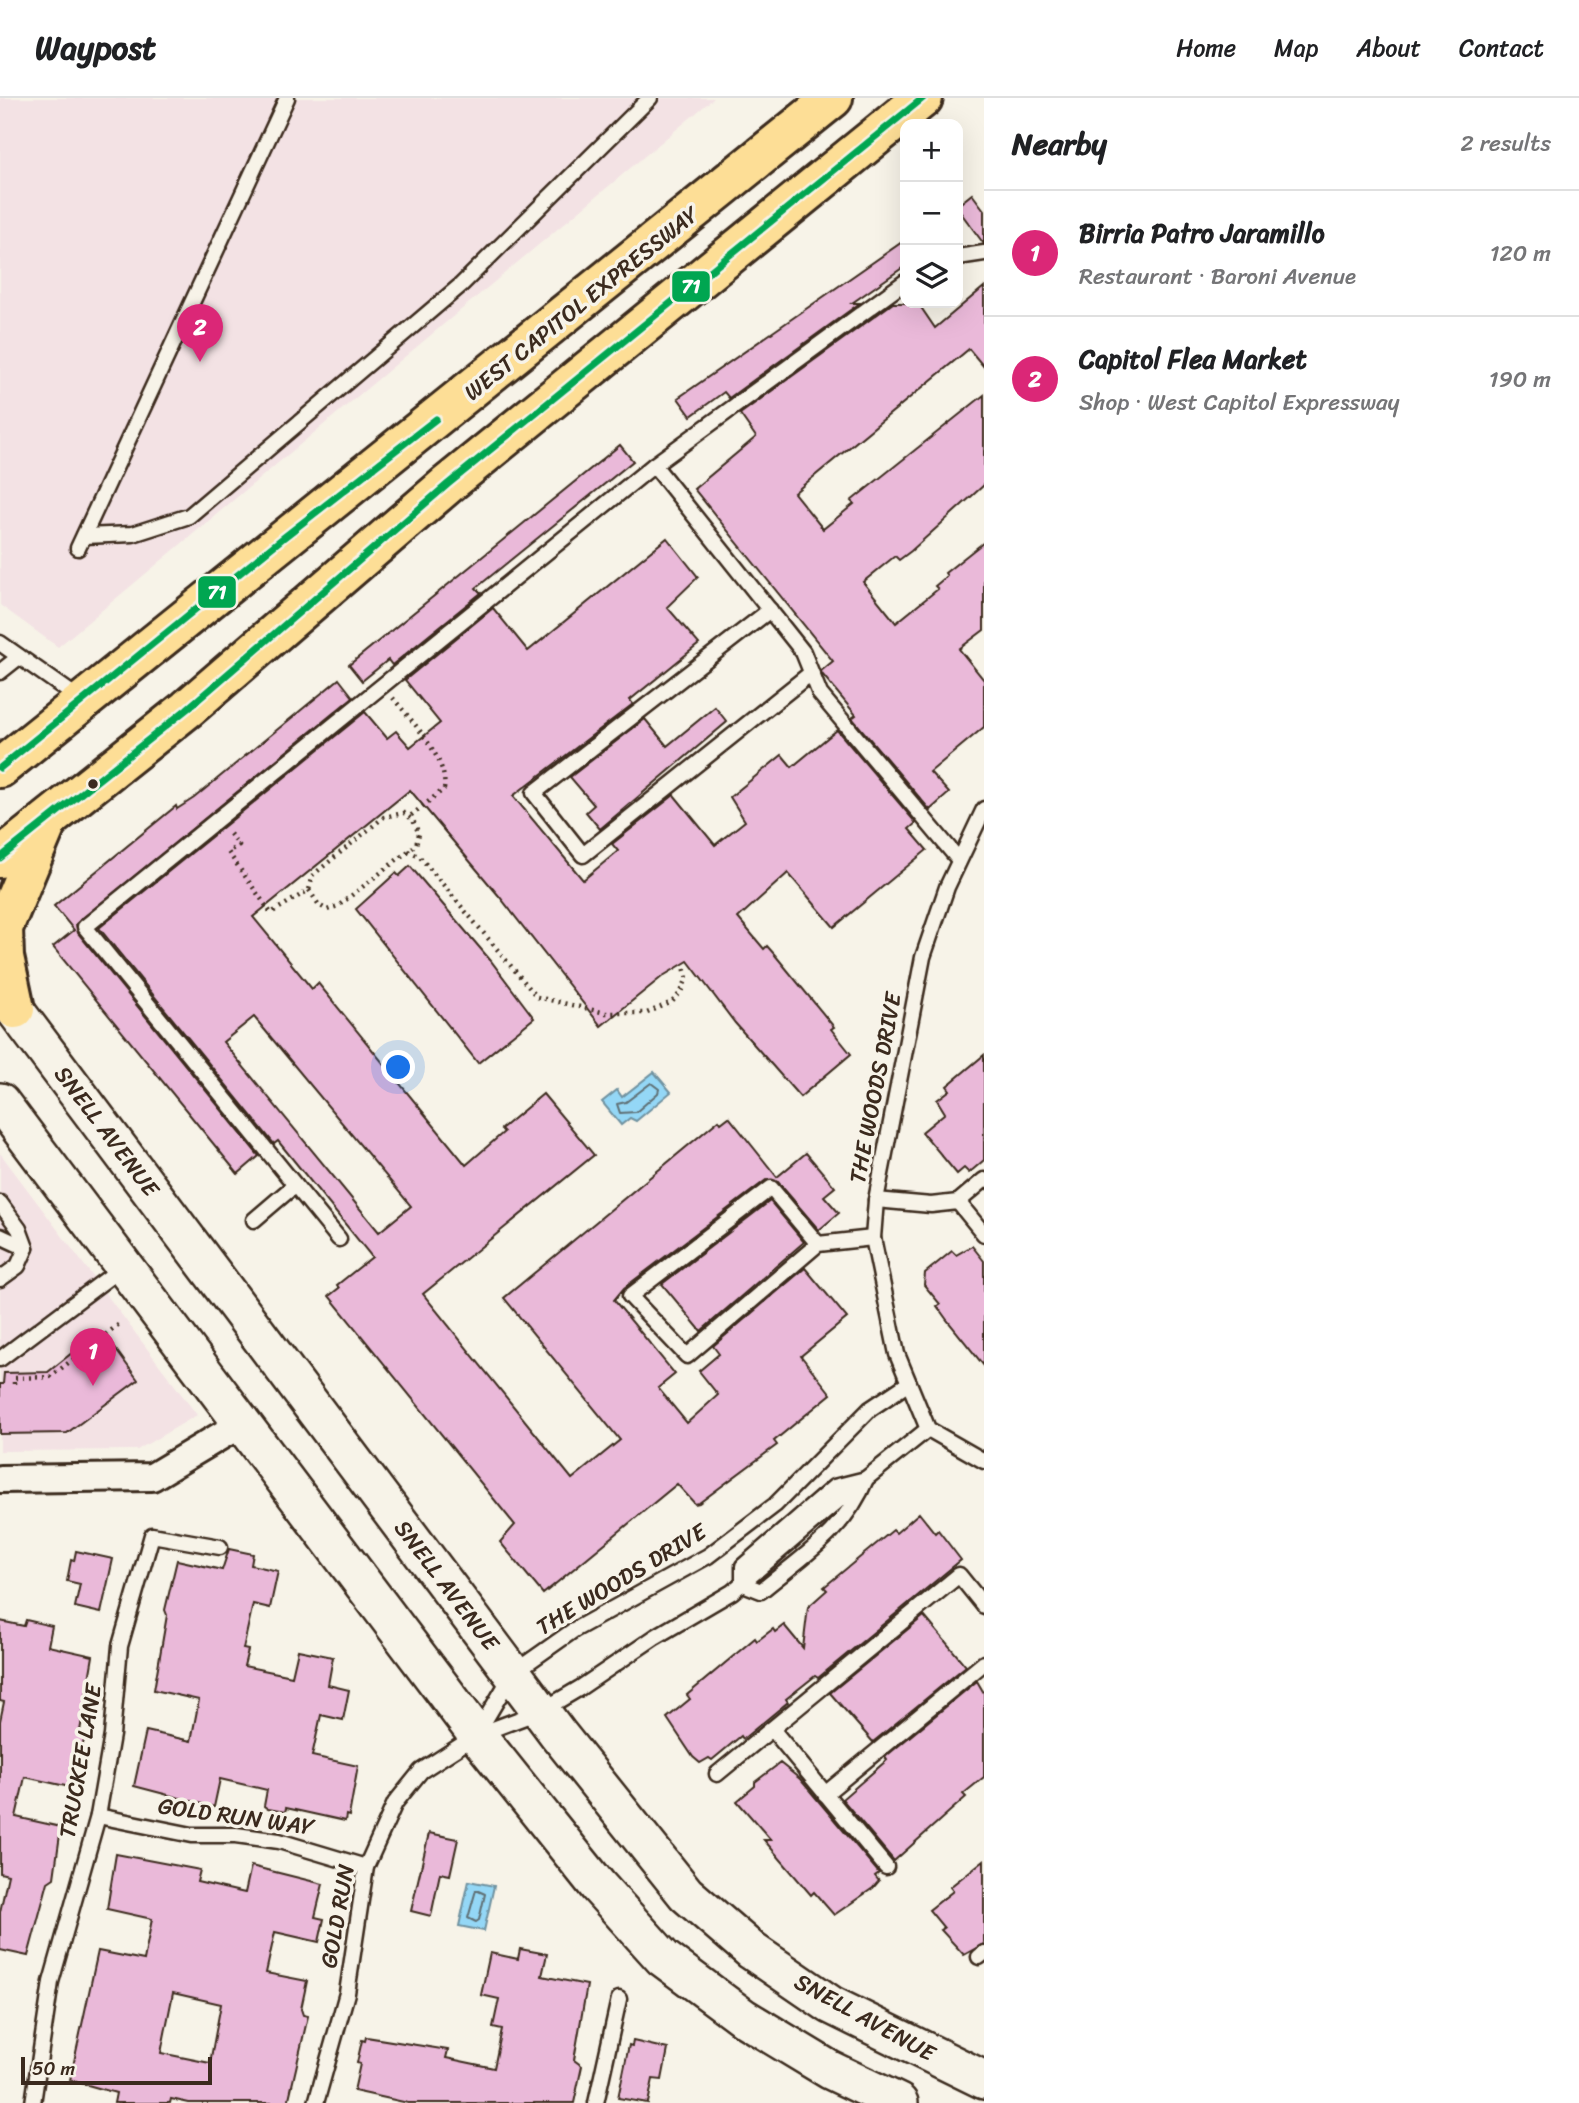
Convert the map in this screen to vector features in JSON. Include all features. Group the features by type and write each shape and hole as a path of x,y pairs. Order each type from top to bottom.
{"highway":[{"name":"WEST CAPITOL EXPRESSWAY","path":"6,761 486,380 833,98"},
{"path":"0,858 187,709 449,484 923,98"},
{"path":"7,1000 4,928 48,820"}],"main road":[{"name":"SNELL AVENUE","path":"7,1000 541,1711 686,1894 752,1951 831,2005 984,2080"},
{"path":"0,1102 244,1422 477,1735 598,1886 663,1958 744,2018 830,2070 899,2103"}],"street":[{"path":"0,1479 152,1477 244,1422"}],"lane":[{"path":"287,98 81,542 133,534 189,516 461,285 650,98"},
{"path":"963,256 984,253"},
{"path":"339,1239 85,927 654,465 900,286"},
{"path":"654,465 803,652 820,694 959,860"},
{"path":"769,610 534,793 583,855 811,673"},
{"path":"0,643 81,700"},
{"path":"0,672 19,657"},
{"name":"THE WOODS DRIVE","path":"928,1429 897,1354 873,1238 876,1200 923,957 959,860 984,809"},
{"path":"876,1200 930,1205 957,1202 984,1180"},
{"path":"254,1220 295,1185"},
{"path":"818,1244 771,1188 630,1296 687,1356 818,1244 873,1238"},
{"path":"957,1202 984,1234"},
{"path":"0,1203 19,1229 26,1248 18,1266 0,1279"},
{"path":"0,1236 26,1248"},
{"path":"0,1359 125,1265"},
{"name":"THE WOODS DRIVE","path":"477,1735 513,1673 574,1630 708,1556 775,1505 870,1409 909,1383"},
{"path":"477,1735 541,1711 743,1584 928,1429 984,1461"},
{"path":"743,1584 743,1566 834,1487 866,1479"},
{"path":"775,1505 791,1524"},
{"name":"TRUCKEE LANE","path":"33,2103 51,1982 98,1816 112,1735 120,1646 152,1535 220,1547"},
{"path":"717,1774 959,1575 984,1606"},
{"path":"825,1794 984,1663"},
{"path":"772,1729 886,1867"},
{"name":"GOLD RUN","path":"316,2103 347,1993 366,1867 395,1803 421,1771 477,1735"},
{"name":"GOLD RUN WAY","path":"98,1816 192,1835 236,1835 279,1841 366,1867"},
{"path":"596,2103 619,2000"}],"path":[{"path":"383,685 423,735 446,776 444,789 409,817"},
{"path":"238,824 228,832 239,845 228,852 271,913 309,890 313,875 384,817 395,812 409,817 419,834 416,845 338,906 327,910 319,905 309,890"},
{"path":"408,851 420,857 537,997 606,1013 647,1013 672,1002 681,992 687,978 684,967"},
{"path":"14,1384 14,1378 50,1377 74,1362 122,1322"}],"shaded area":[{"path":"0,98 714,98 58,647 0,605"},
{"path":"0,1153 197,1415 137,1450 0,1451"}],"water":[{"path":"654,1072 671,1092 636,1121 630,1118 621,1125 602,1102 617,1090 622,1097"},
{"path":"469,1881 494,1886 484,1931 459,1926"}],"building":[{"path":"972,194 984,210 984,244 963,216 963,201"},
{"path":"900,243 900,269 852,303 860,303 729,398 724,392 691,416 678,398"},
{"path":"984,287 984,367 969,349 794,493 823,529 854,504 851,501 984,395 984,485 911,551 899,560 895,556 863,582 896,623 938,589 935,586 947,576 945,573 984,542 984,630 959,649 984,680 984,727 930,772 949,793 930,810 852,718 856,715 822,674 821,671 833,661 694,489 756,437 740,414 893,303 900,303 900,308 921,308 935,328 959,308 963,308 963,305"},
{"path":"620,445 633,461 476,588 481,593 392,665 388,660 362,681 349,665"},
{"path":"667,538 698,577 667,607 699,644 630,700 633,704 513,796 583,880 618,851 612,844 674,795 715,845 745,821 730,797 782,755 792,767 837,730 916,823 909,829 927,850 834,927 788,873 738,918 764,949 767,946 775,955 834,1027 831,1029 851,1054 800,1097 735,1023 688,961 663,976 601,1026 499,896 410,790 253,917 312,989 318,983 466,1165 504,1132 501,1129 543,1094 594,1155 423,1294 572,1479 620,1440 504,1298 719,1120 721,1123 729,1117 777,1177 806,1153 835,1187 824,1196 839,1213 819,1230 778,1182 766,1180 624,1288 614,1300 675,1374 658,1388 687,1423 718,1395 699,1371 719,1354 713,1346 805,1268 847,1318 801,1356 831,1394 774,1441 777,1445 699,1503 695,1504 677,1484 543,1594 500,1542 515,1525 329,1296 339,1288 337,1285 372,1257 278,1141 274,1144 99,928 365,712 387,738 396,731 410,747 440,723 405,680 493,608 528,651","holes":["254,1017 411,1206 379,1232 223,1042"]},
{"path":"339,679 353,697 76,924 78,933 259,1156 238,1174 53,947 74,930 54,906 176,806 177,809 194,798"},
{"path":"715,707 727,722 600,829 586,812 594,805 570,777 645,719 667,746"},
{"path":"410,866 491,961 534,1018 478,1063 356,909 396,873 399,876"},
{"path":"984,1055 984,1160 969,1173 964,1168 957,1174 922,1132 945,1113 937,1100 950,1090 947,1086"},
{"path":"770,1201 804,1242 701,1331 662,1284"},
{"path":"972,1246 984,1261 984,1366 947,1320 937,1306 940,1304 924,1285 925,1273 952,1251 956,1255"},
{"path":"97,1333 104,1342 108,1339 138,1380 67,1433 0,1434 0,1384 3,1384 4,1373 48,1372"},
{"path":"919,1513 935,1533 938,1530 961,1560 818,1678 815,1676 786,1699 788,1702 743,1739 741,1736 712,1760 709,1758 700,1763 693,1757 667,1718 690,1699 687,1695 755,1638 757,1641 773,1629 775,1632 784,1625 803,1648 808,1607 827,1590 824,1587 893,1530 896,1533"},
{"path":"229,1549 253,1554 251,1565 278,1571 270,1608 253,1604 243,1649 248,1650 244,1666 292,1676 298,1650 333,1657 328,1685 349,1690 343,1720 321,1715 312,1756 358,1766 349,1816 346,1815 345,1821 286,1808 285,1812 268,1809 264,1806 267,1790 220,1779 214,1807 134,1786 146,1731 191,1741 199,1700 154,1690 167,1615 165,1610 177,1560 222,1570"},
{"path":"76,1551 113,1559 101,1613 75,1607 80,1584 67,1581 71,1560 74,1561"},
{"path":"924,1616 966,1666 873,1742 830,1693"},
{"path":"26,1620 52,1626 48,1646 93,1656 80,1731 85,1737 70,1787 25,1777 16,1817 61,1827 54,1878 48,1882 28,1956 0,1950 0,1912 8,1875 0,1873 0,1721 4,1702 0,1701 0,1621 24,1626"},
{"path":"977,1681 984,1693 984,1777 963,1794 966,1797 894,1861 842,1799 887,1760 885,1757"},
{"path":"780,1763 800,1779 879,1873 875,1876 879,1881 873,1888 834,1915 814,1892 811,1895 764,1840 771,1840 737,1801 755,1786 755,1782"},
{"path":"429,1833 458,1839 450,1875 440,1873 431,1916 411,1911"},
{"path":"116,1854 200,1870 197,1882 245,1893 251,1866 323,1884 315,1917 324,1919 319,1942 275,1932 266,1973 307,1981 301,2009 303,2015 308,2016 288,2103 189,2103 171,2099 170,2103 114,2103 116,2093 70,2080 98,1951 144,1960 152,1919 107,1909","holes":["173,1993 221,2004 210,2063 161,2053"]},
{"path":"984,1860 984,1944 964,1955 941,1930 944,1928 929,1910 953,1891 950,1887"},
{"path":"520,1949 547,1954 542,1976 587,1985 574,2060 582,2066 574,2103 408,2103 354,2091 362,2040 365,2041 366,2037 448,2050 446,2058 494,2068 502,2029 493,2027 499,1999 481,1995 490,1953 518,1959"},
{"path":"633,2041 668,2049 662,2080 653,2079 648,2103 618,2098 629,2045 632,2046"}],"transit line":[{"name":"71","path":"0,858 187,709 448,484 923,98"},
{"name":"71","path":"0,768 283,538 436,419"}],"place":[{"name":"Capitol Flea Market","path":"200,362"},
{"name":"Birria Patro Jaramillo","path":"93,1386"}]}
